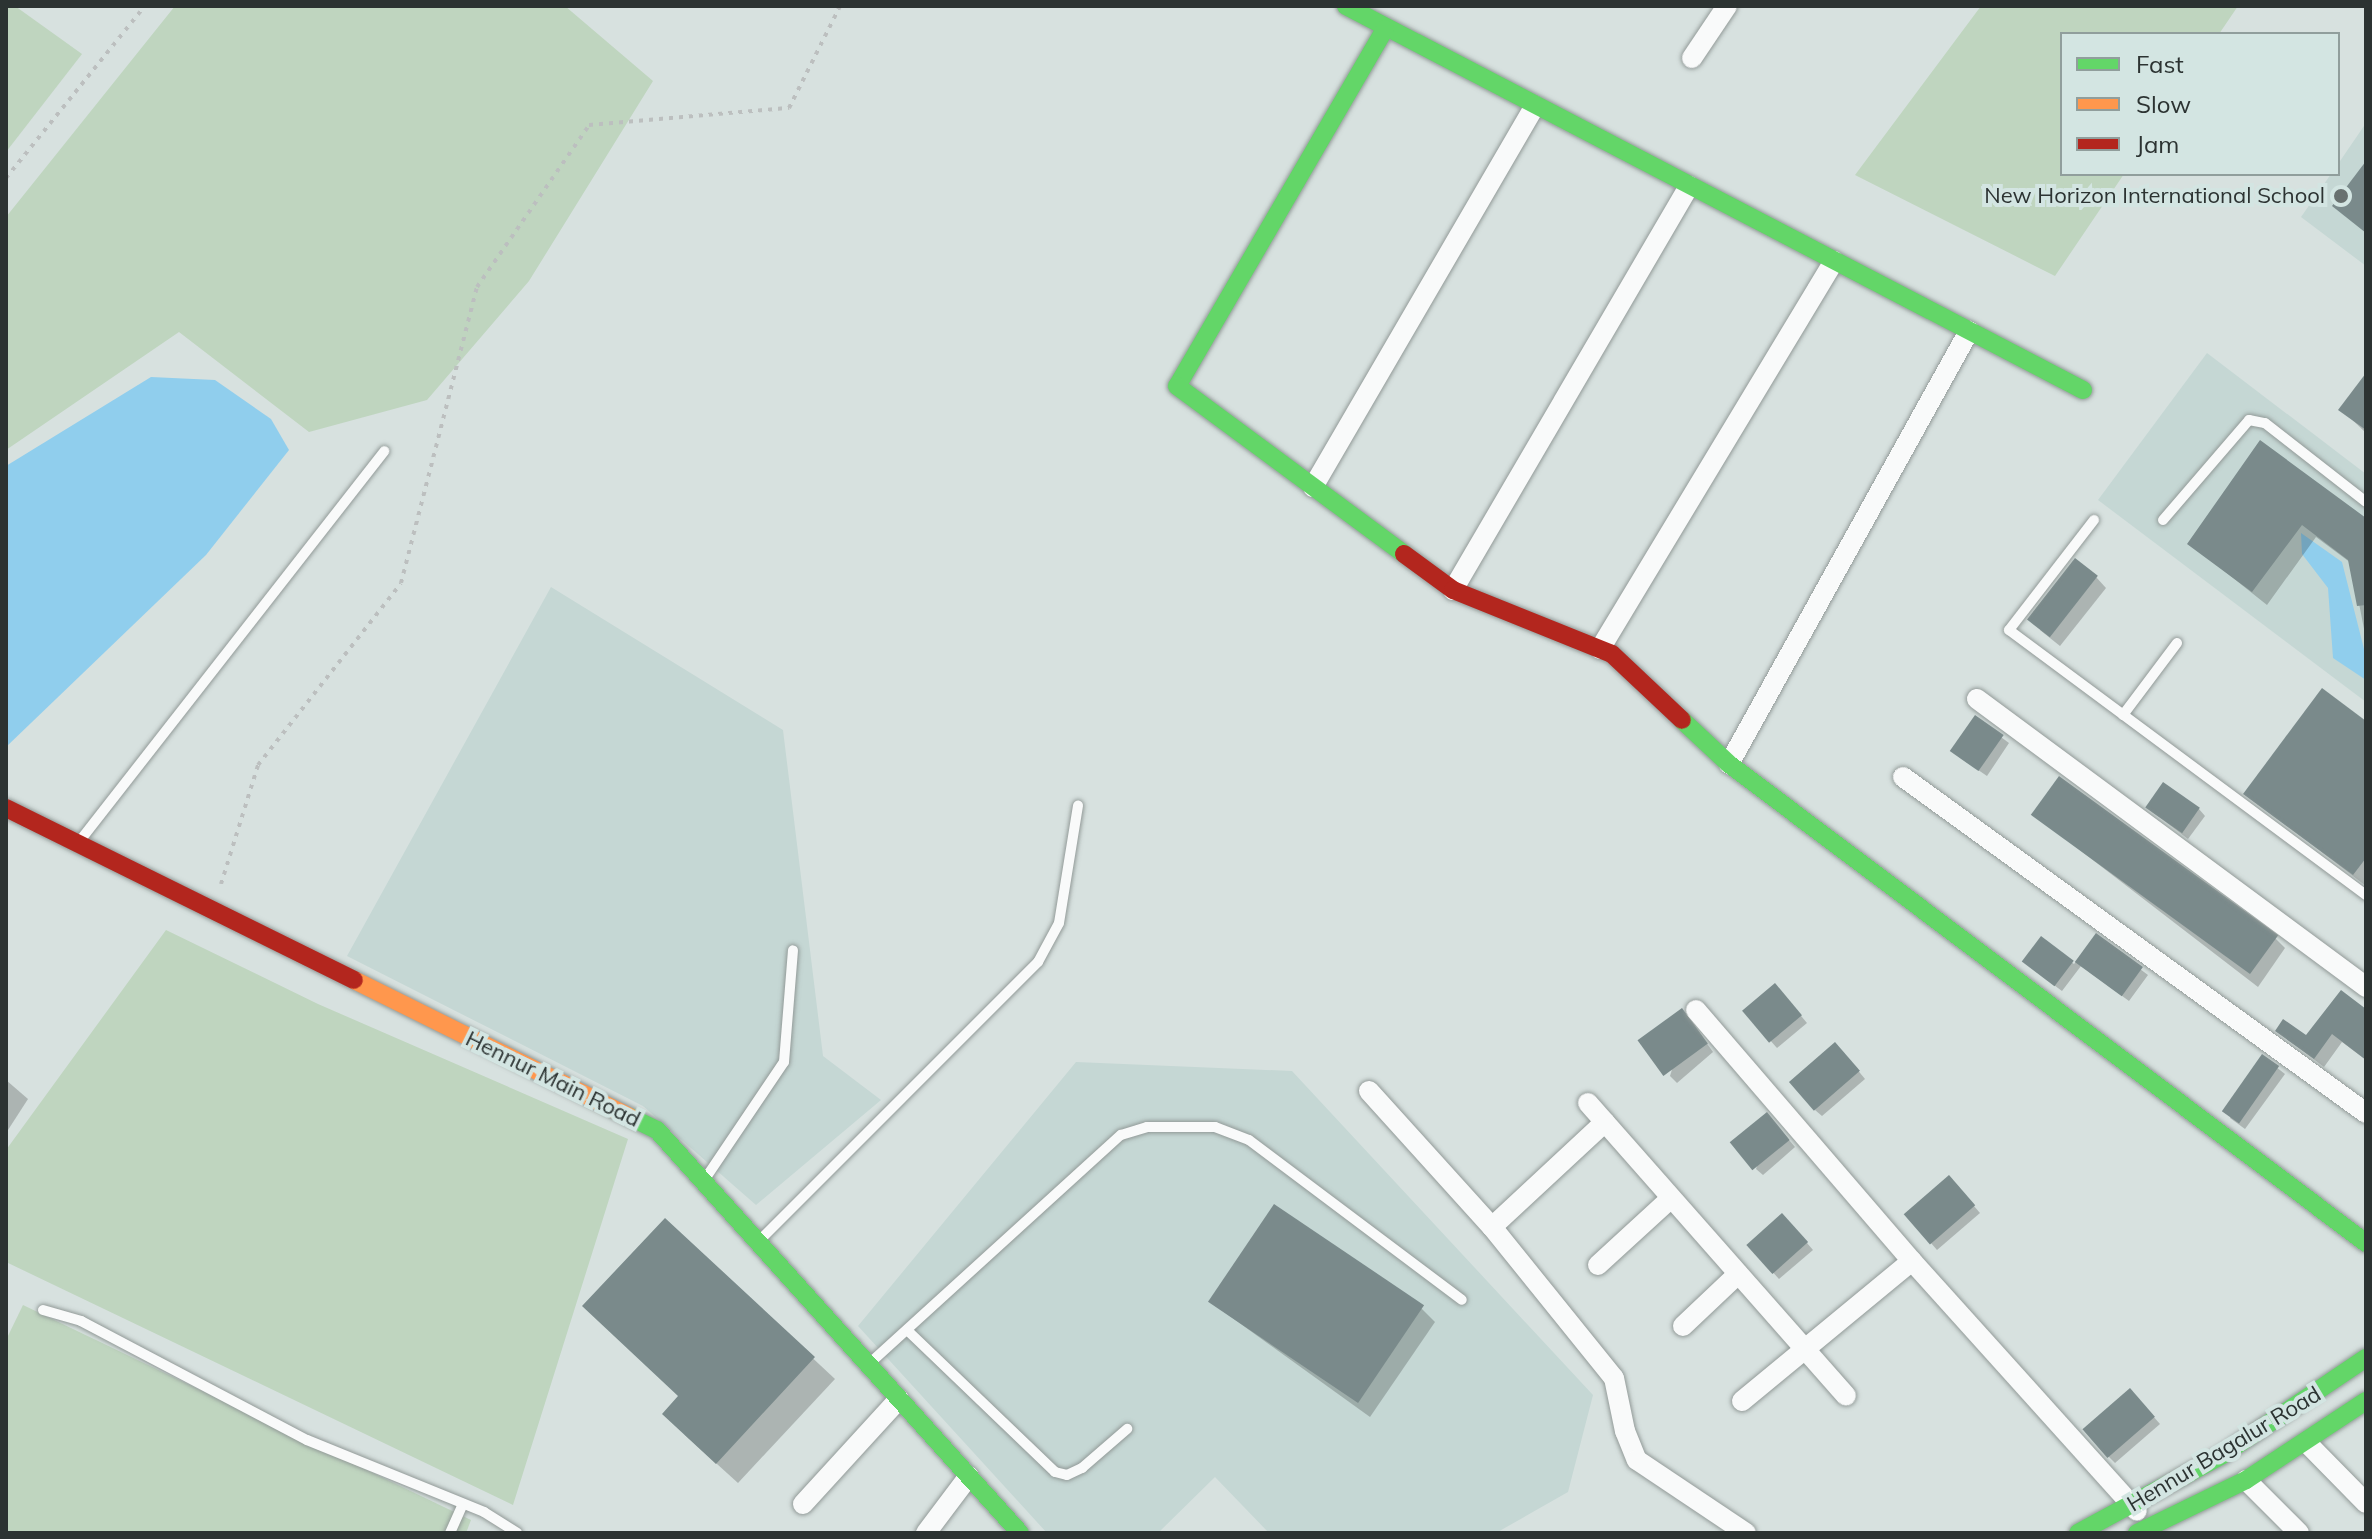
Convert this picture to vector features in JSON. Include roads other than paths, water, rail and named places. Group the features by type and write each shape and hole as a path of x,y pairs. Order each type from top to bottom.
{"street":[{"path":"1346,6 2083,390"},
{"path":"1692,58 1727,6"},
{"path":"1385,29 1177,386 1453,590 1612,654 1729,764 2366,1243"},
{"path":"1313,487 1535,106"},
{"path":"1453,590 1689,186"},
{"path":"1600,649 1834,261"},
{"path":"1729,764 1969,331"},
{"path":"1977,699 2366,987"},
{"path":"1903,777 2366,1113"},
{"name":"Hennur Main Road","path":"6,808 657,1130 1020,1533"},
{"path":"1696,1010 1912,1261 2132,1504 2146,1531"},
{"path":"1369,1091 1492,1227 1614,1378 1625,1431 1637,1460 1746,1533"},
{"path":"1588,1103 1846,1396"},
{"path":"1492,1227 1605,1122"},
{"path":"1598,1265 1671,1198"},
{"path":"1742,1401 1912,1261"},
{"path":"1683,1326 1738,1274"},
{"name":"Hennur Bagalur Road","path":"2078,1533 2222,1455 2366,1358"},
{"path":"803,1504 899,1399"},
{"name":"Hennur Bagalur Road","path":"2146,1531 2246,1480 2307,1443 2366,1401"},
{"path":"2307,1443 2366,1503"},
{"path":"926,1533 969,1476"},
{"path":"2246,1480 2299,1533"}],"lane":[{"path":"2163,520 2249,420 2265,423 2366,502"},
{"path":"78,844 384,451"},
{"path":"2094,520 2009,630 2366,895"},
{"path":"2123,715 2177,643"},
{"path":"758,1242 1038,962 1059,923 1078,806"},
{"path":"703,1181 784,1062 793,950"},
{"path":"868,1364 1121,1135 1176,1124 1215,1127 1249,1140 1462,1300"},
{"path":"43,1310 81,1321 343,1457 463,1504 517,1533"},
{"path":"907,1330 1055,1472 1067,1475 1082,1468 1127,1429"},
{"path":"450,1533 463,1504"}],"water":[{"path":"151,377 215,380 271,419 289,450 206,555 6,747 6,466"},
{"path":"2301,533 2342,562 2366,657 2366,680 2333,658 2328,588 2302,554"}],"place":[{"name":"New Horizon International School","path":"2341,196"}]}
